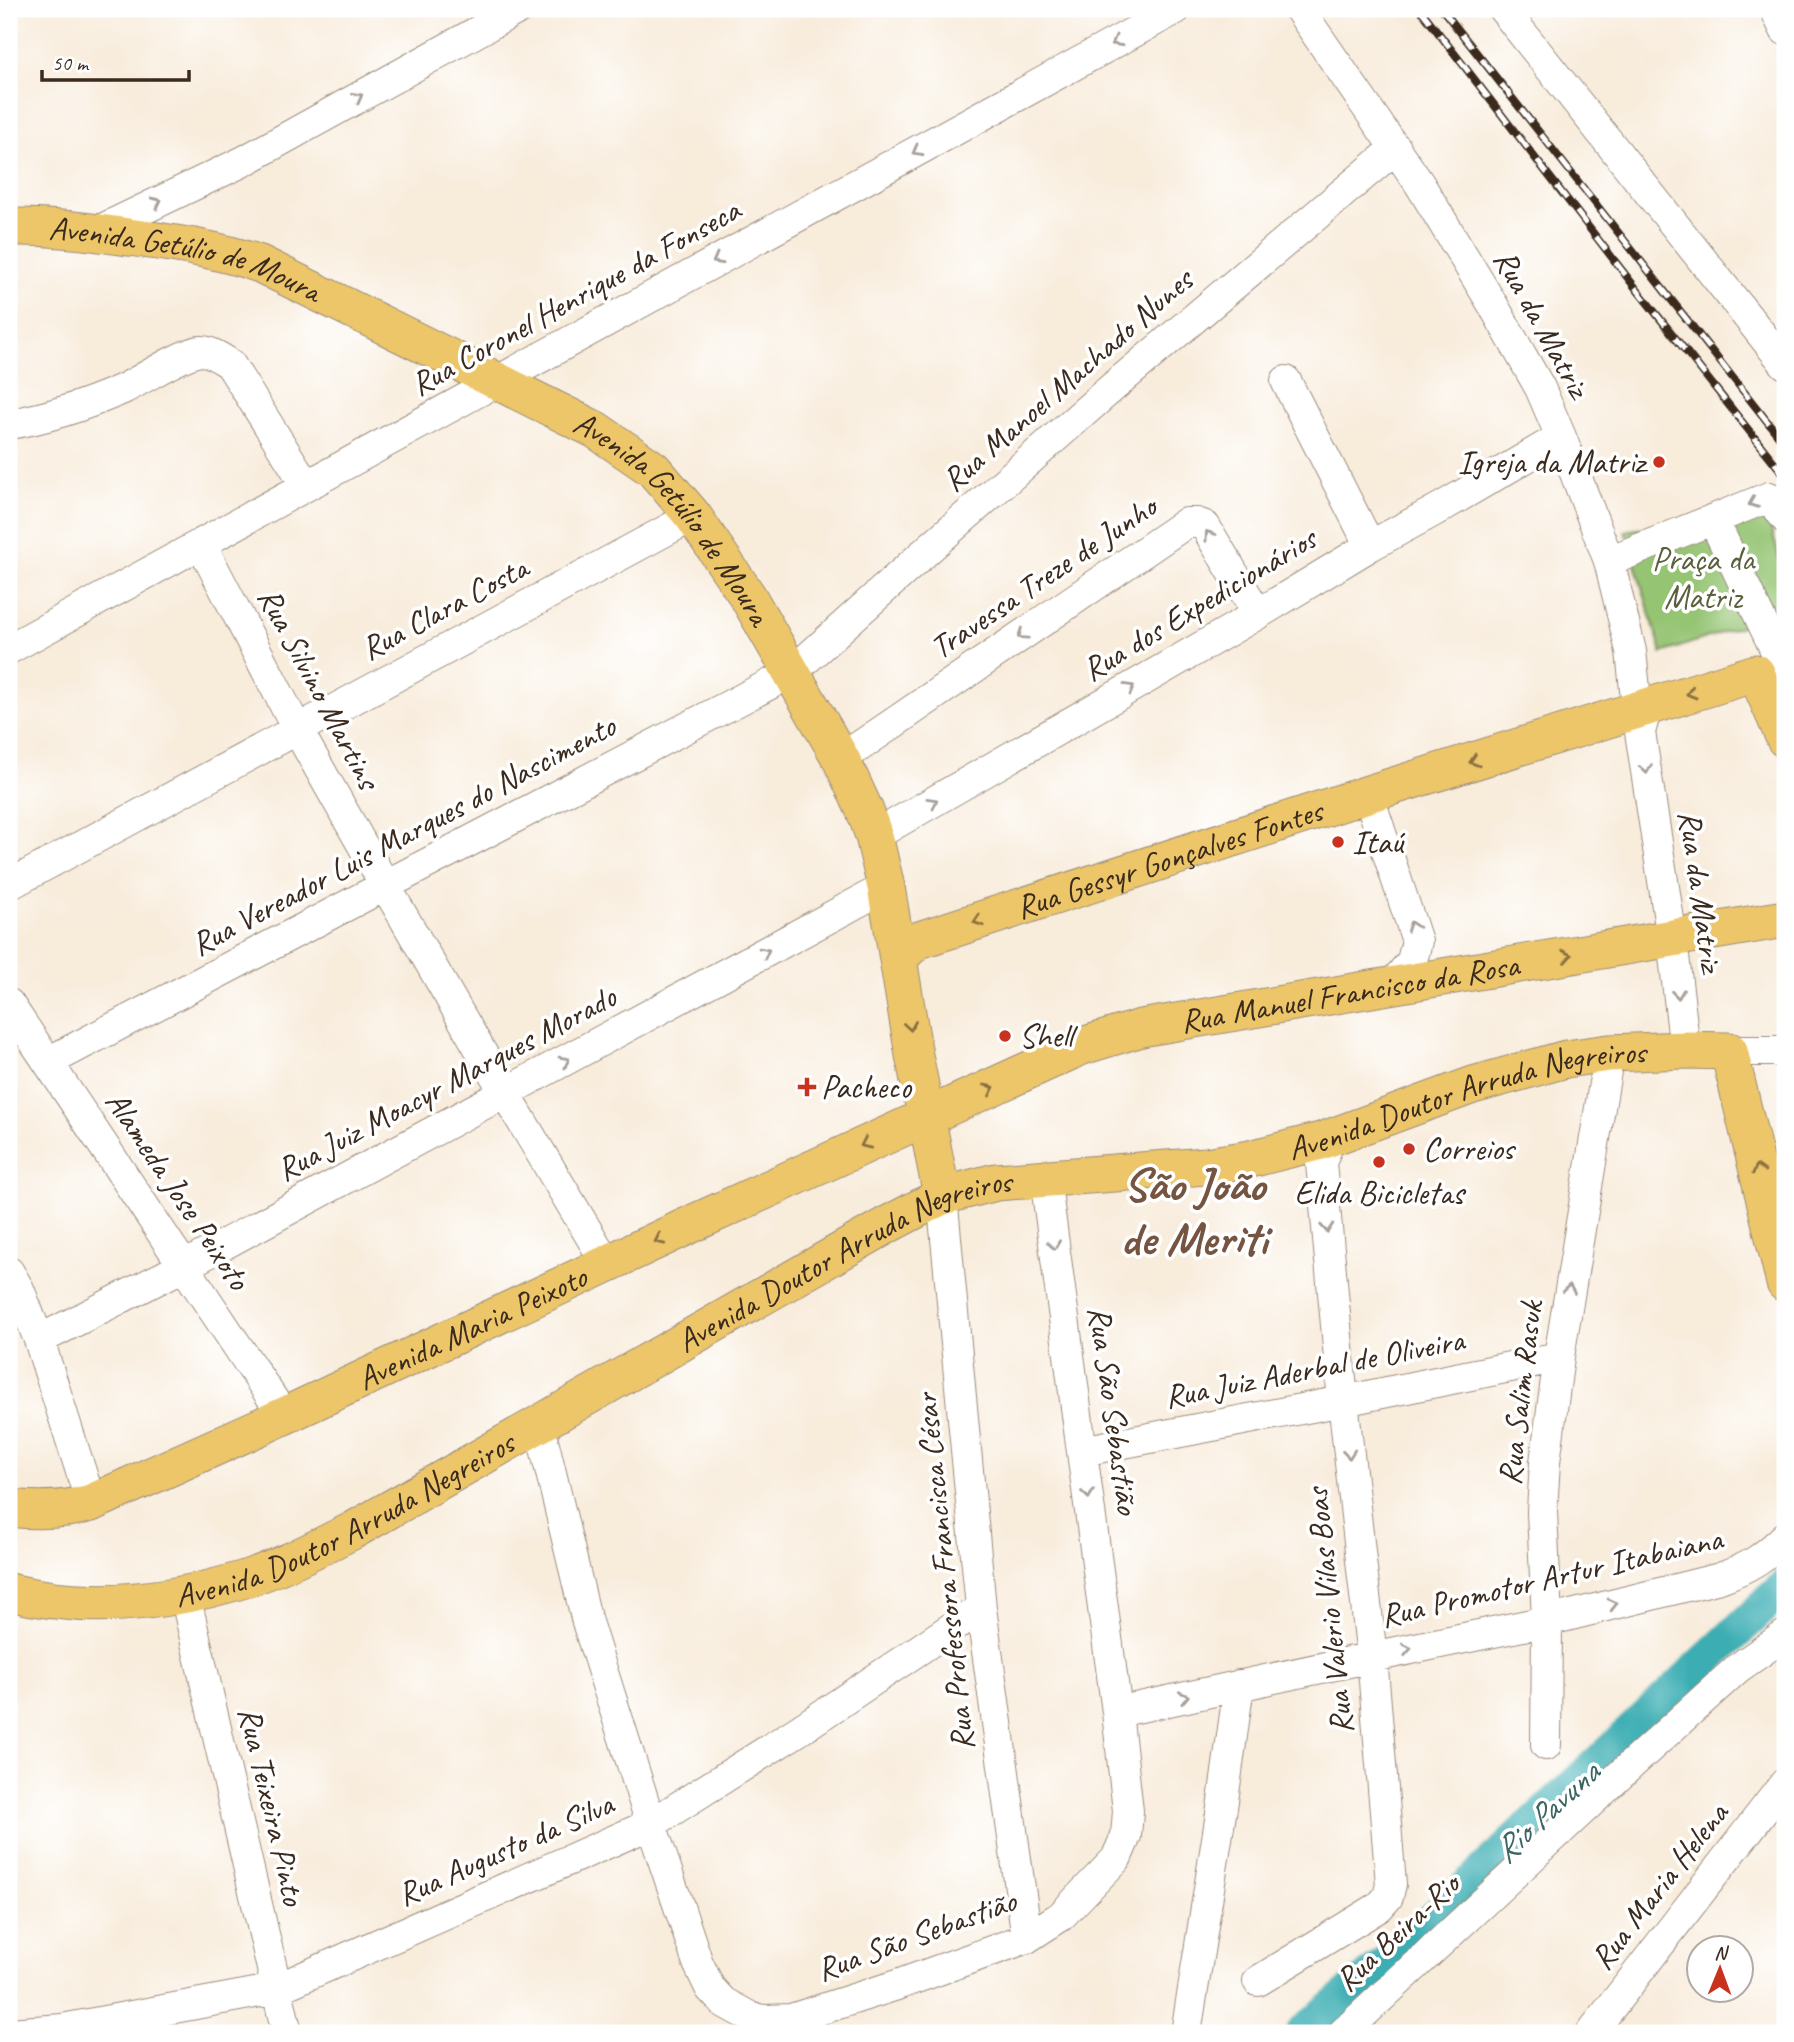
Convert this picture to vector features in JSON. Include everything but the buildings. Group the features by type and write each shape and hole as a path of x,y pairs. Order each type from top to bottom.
{"main road":[{"name":"Avenida Getúlio de Moura","path":"9,228 96,232 193,245 260,264 596,430 653,469 693,516 748,597 855,786 874,836 903,943 915,1055 942,1196"},
{"name":"Rua Gessyr Gonçalves Fontes","path":"903,943 1775,667"},
{"path":"1775,667 1785,738"},
{"name":"Rua Manuel Francisco da Rosa","path":"927,1115 982,1093 1082,1046 1141,1028 1785,919"},
{"path":"1729,1051 1785,1283"},
{"name":"Avenida Doutor Arruda Negreiros","path":"9,1592 57,1602 161,1599 247,1578 293,1559 352,1531 942,1196 996,1182 1206,1166 1319,1148 1473,1085 1566,1059 1609,1053 1729,1051"},
{"name":"Avenida Maria Peixoto","path":"9,1508 50,1510 91,1503 284,1416 927,1115"}],"street":[{"path":"96,232 244,160 518,9"},
{"name":"Rua Coronel Henrique da Fonseca","path":"9,649 1176,9"},
{"name":"Rua da Matriz","path":"1299,9 1396,148 1493,305 1540,388 1562,437 1609,561 1645,707 1640,732 1672,939 1685,1050"},
{"path":"1503,9 1785,364"},
{"path":"1775,9 1785,30"},
{"name":"Rua Manoel Machado Nunes","path":"792,673 1097,401 1396,148"},
{"path":"9,424 68,411 123,388 187,355 203,351 219,356 230,364 306,485"},
{"path":"1286,381 1370,545"},
{"name":"Rua dos Expedicionários","path":"874,836 1258,614 1370,545 1562,437"},
{"path":"1609,561 1769,497 1785,518"},
{"name":"Rua Clara Costa","path":"9,885 693,516"},
{"path":"1713,519 1775,667"},
{"name":"Travessa Treze de Junho","path":"841,759 1186,523 1205,526 1258,614"},
{"name":"Rua Silvino Martins","path":"201,544 297,729 505,1093 607,1264"},
{"name":"Rua Vereador Luis Marques do Nascimento","path":"48,1062 792,673"},
{"path":"1368,794 1417,941 1412,961 1392,985"},
{"name":"Rua Juiz Moacyr Marques Morado","path":"39,1340 184,1266 886,887"},
{"name":"Alameda Jose Peixoto","path":"9,1004 284,1416"},
{"path":"1729,1051 1785,1051"},
{"name":"Rua Salim Rasuk","path":"1546,1745 1547,1621 1542,1511 1545,1462 1559,1357 1609,1053"},
{"name":"Rua Valerio Vilas Boas","path":"1258,1981 1379,1907 1388,1897 1391,1884 1372,1657 1343,1401 1319,1148"},
{"name":"Rua São Sebastião","path":"539,1423 587,1622 651,1824 698,1963 710,1988 723,2002 752,2018 792,2018 897,1985 1027,1938 1061,1916 1115,1859 1126,1836 1128,1811 1118,1712 1045,1177"},
{"name":"Rua Professora Francisca César","path":"942,1196 981,1608 1027,1938"},
{"path":"9,1272 19,1289 39,1340 91,1503"},
{"name":"Rua Juiz Aderbal de Oliveira","path":"1082,1451 1559,1357"},
{"name":"Rua Promotor Artur Itabaiana","path":"1118,1712 1547,1621 1720,1578 1745,1569 1764,1557 1785,1537"},
{"name":"Rua Teixeira Pinto","path":"185,1595 287,2033"},
{"name":"Rua Augusto da Silva","path":"9,2033 62,2029 276,1989 651,1824 798,1731 981,1608"},
{"name":"Rua Beira-Rio","path":"1343,2033 1738,1668 1785,1635"},
{"path":"1186,2033 1240,1685"},
{"name":"Rua Maria Helena","path":"1591,2033 1785,1783"}],"green space":[{"name":"Praça da Matriz","path":"1765,507 1785,577 1785,611 1662,653 1625,531"}],"waterway":[{"name":"Rio Pavuna","path":"1303,2033 1384,1965 1785,1586"}],"railway":[{"path":"1420,9 1785,476"},
{"path":"1442,9 1785,444"}],"place":[{"name":"Igreja da Matriz","path":"1659,462"},
{"name":"Itaú","path":"1338,842"},
{"name":"Shell","path":"1005,1036"},
{"name":"Pacheco","path":"807,1087"},
{"name":"Correios","path":"1409,1149"},
{"name":"Elida Bicicletas","path":"1379,1162"}],"district":[{"name":"São João de Meriti","path":"1194,1211"}]}
